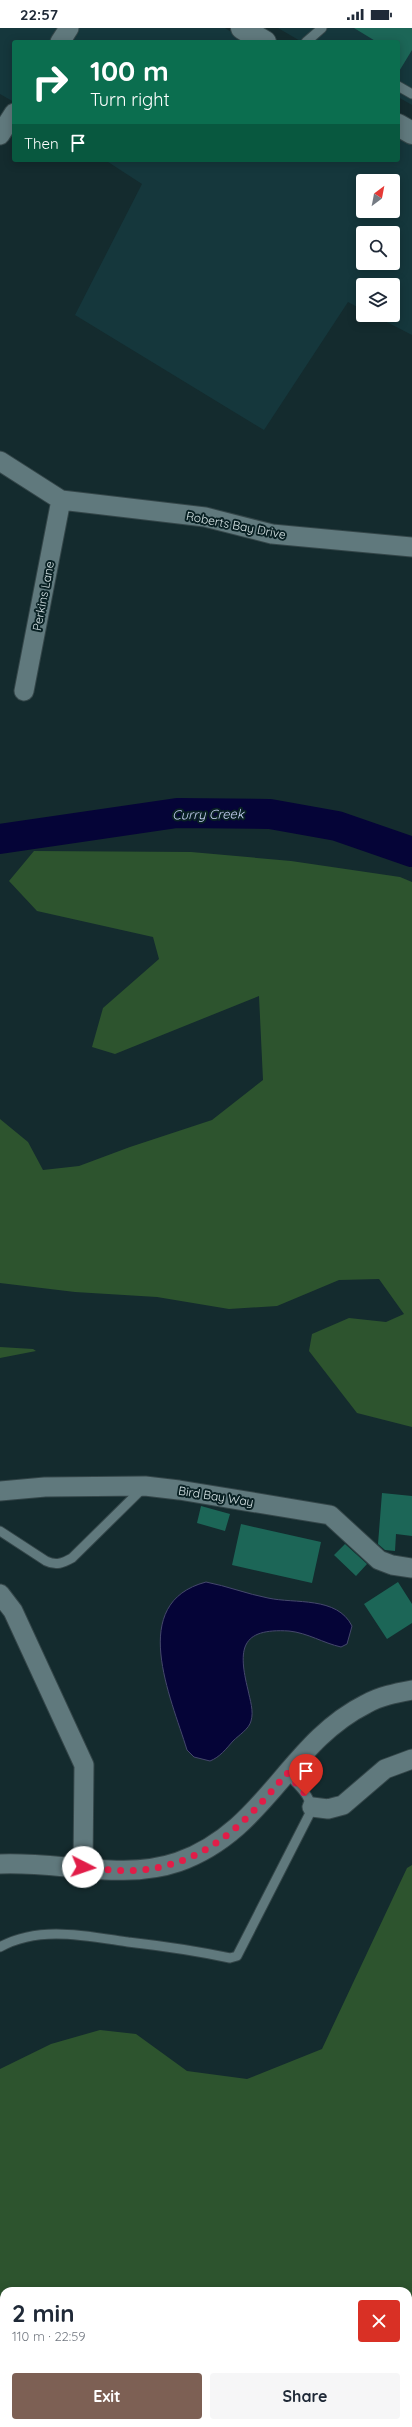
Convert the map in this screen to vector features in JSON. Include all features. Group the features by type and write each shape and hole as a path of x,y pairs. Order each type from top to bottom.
{"street":[{"path":"61,40 68,28"},
{"path":"242,28 262,40"},
{"path":"0,135 12,116"},
{"path":"400,126 412,133"},
{"name":"Roberts Bay Drive","path":"0,461 61,500 205,517 272,534 412,548"},
{"name":"Perkins Lane","path":"24,691 61,500"},
{"name":"Bird Bay Way","path":"0,1491 45,1487 145,1486 179,1490 330,1515 379,1560 392,1565 412,1568"},
{"path":"0,1594 13,1611 84,1765 83,1867"},
{"path":"0,1864 36,1864 142,1870 177,1862 196,1855 228,1836 243,1823 321,1736 355,1710 378,1698 412,1690"},
{"path":"312,1807 328,1809 342,1805 385,1769 412,1759"}],"lane":[{"path":"308,40 322,28"},
{"path":"400,87 412,94"},
{"path":"0,1531 46,1561 54,1564 61,1563 72,1558 145,1486"},
{"path":"0,1947 13,1941 38,1935 70,1934 234,1958 244,1946 312,1807 310,1800 287,1773"}],"shaded area":[{"path":"0,28 225,28 244,40 12,40 12,101 0,94"},
{"path":"278,28 412,28 412,105 400,98 400,40 299,40"},
{"path":"400,137 412,145 412,335 387,322 400,322 400,278 356,278 356,306 348,302 264,430 75,315 142,184 108,162 400,162"},
{"path":"206,1582 268,1598 314,1603 326,1606 345,1616 352,1626 347,1644 341,1647 303,1634 289,1631 261,1633 252,1638 246,1644 243,1663 252,1713 250,1724 223,1752 210,1761 194,1757 187,1750 165,1679 161,1654 161,1630 167,1610 182,1593"}],"green space":[{"path":"34,851 191,852 291,861 400,877 412,882 412,1427 357,1413 309,1351 312,1334 349,1318 386,1322 404,1314 379,1279 339,1280 277,1306 229,1309 157,1297 75,1292 0,1283 0,1119 28,1142 43,1170 79,1166 130,1147 212,1120 263,1080 259,996 115,1054 92,1047 103,1008 159,959 153,937 37,911 9,881"},
{"path":"0,1347 33,1349 36,1351 0,1358"},
{"path":"412,1865 412,2287 0,2287 0,2069 51,2044 100,2030 136,2034 187,2071 247,2079 322,2049 407,1868"}],"building":[{"path":"354,28 412,28 412,50 400,70 400,40 374,40"},
{"path":"382,1493 412,1496 412,1536 396,1534 395,1551 385,1550 378,1544"},
{"path":"201,1506 230,1514 225,1531 197,1523"},
{"path":"241,1524 321,1542 312,1583 232,1565"},
{"path":"345,1544 367,1564 356,1576 334,1555"},
{"path":"398,1582 412,1604 412,1623 387,1639 364,1604"}],"waterway":[{"name":"Curry Creek","path":"0,839 177,813 270,814 337,826 412,852"}],"route":[{"path":"83,1867 142,1870 177,1862 196,1855 228,1836 243,1823 257,1809 287,1773 306,1795"}]}
